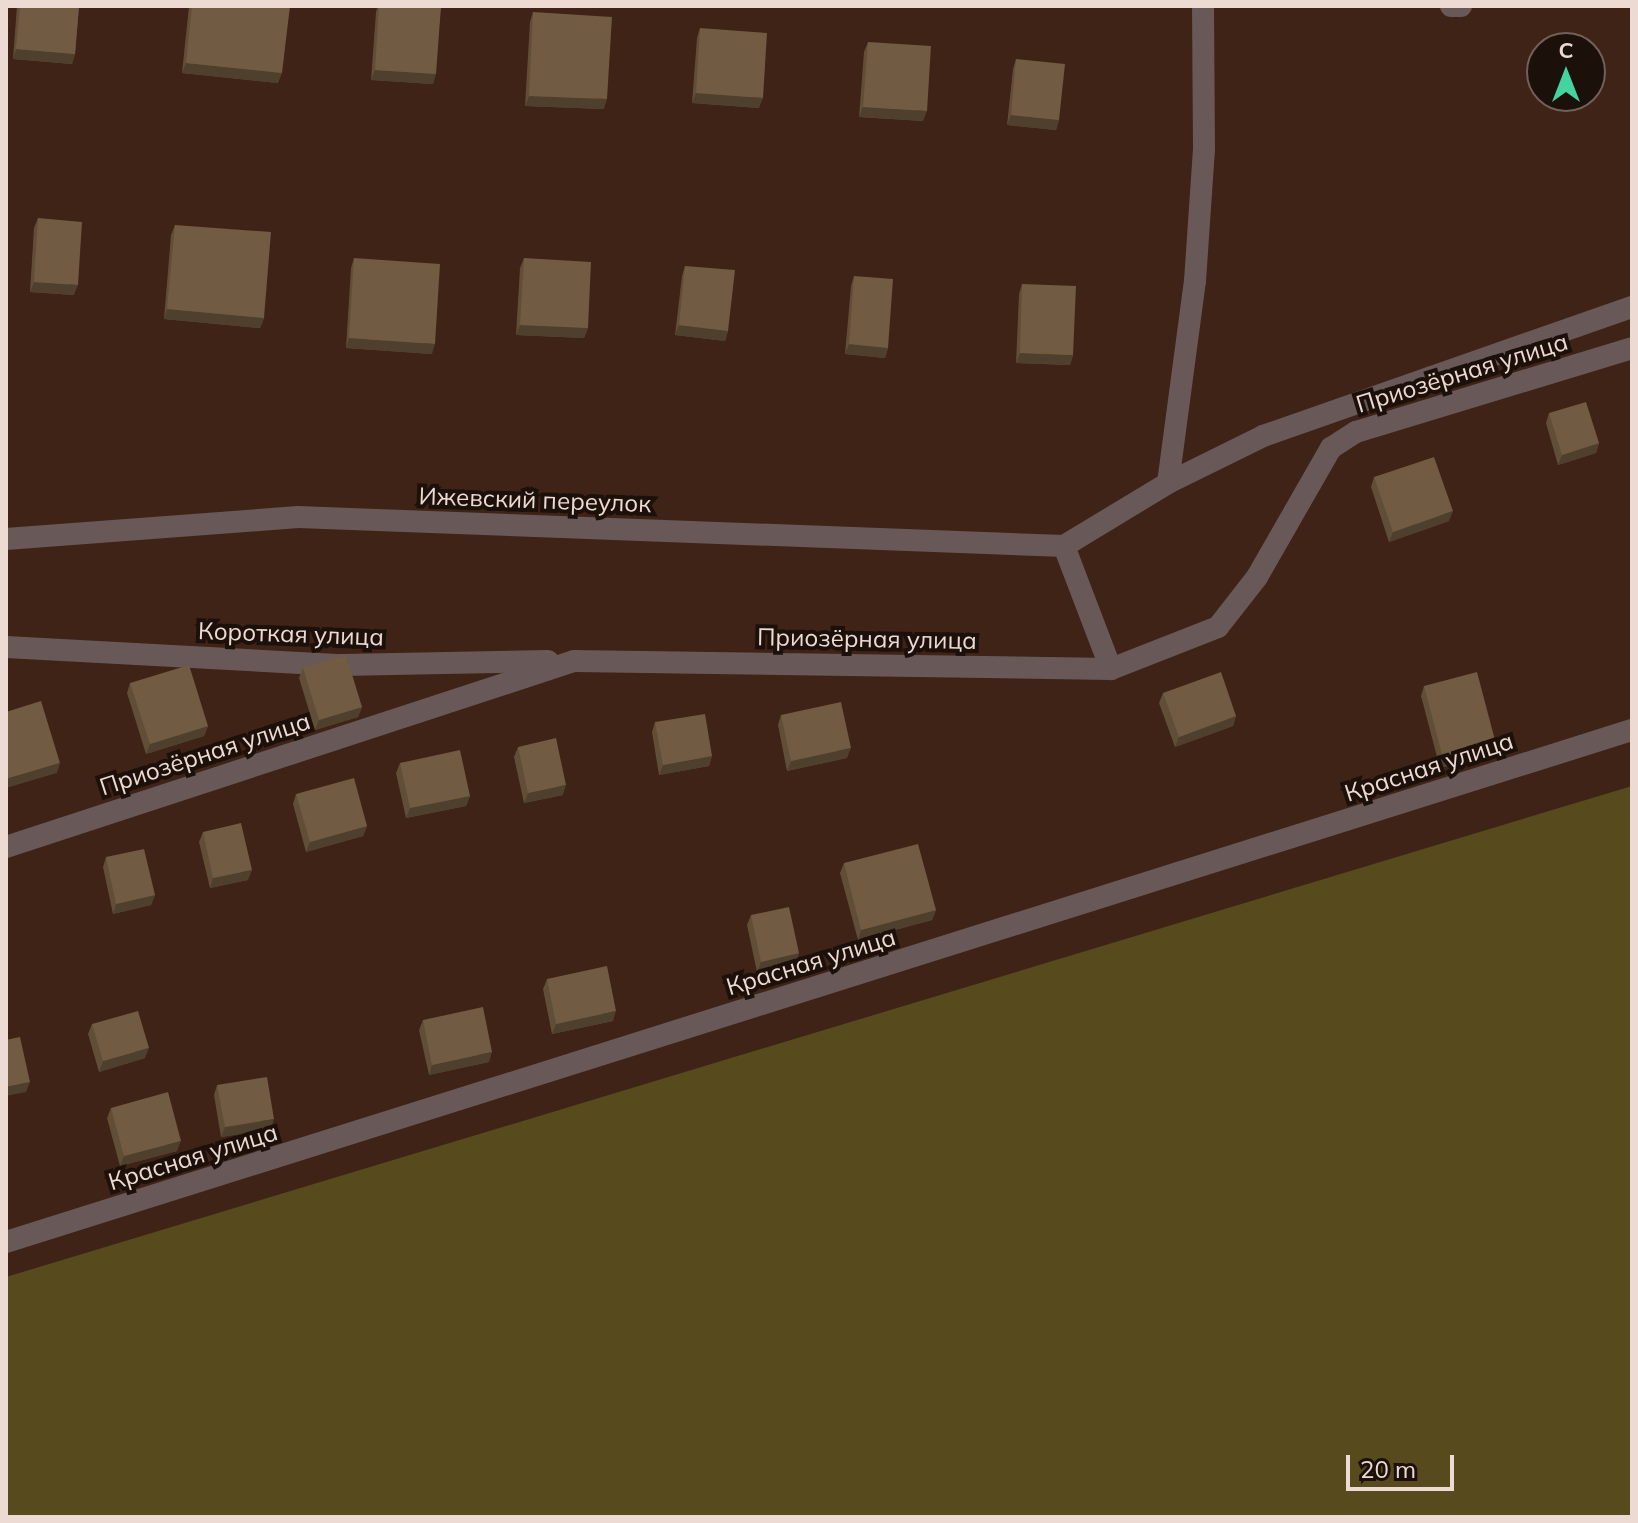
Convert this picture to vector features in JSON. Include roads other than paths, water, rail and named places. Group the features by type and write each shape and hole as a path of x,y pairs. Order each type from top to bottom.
{"street":[{"path":"1168,483 1195,281 1204,150 1203,6"},
{"path":"1451,6 1461,6"},
{"path":"1111,669 1064,546 1168,483 1263,436 1632,307"},
{"name":"Приозёрная улица","path":"6,847 574,661 1111,669 1218,627 1257,577 1331,448 1356,432 1632,348"},
{"name":"Ижевский переулок","path":"6,539 298,517 1064,546"},
{"name":"Короткая улица","path":"6,647 342,665 574,661"},
{"name":"Красная улица","path":"6,1242 1632,730"}]}
